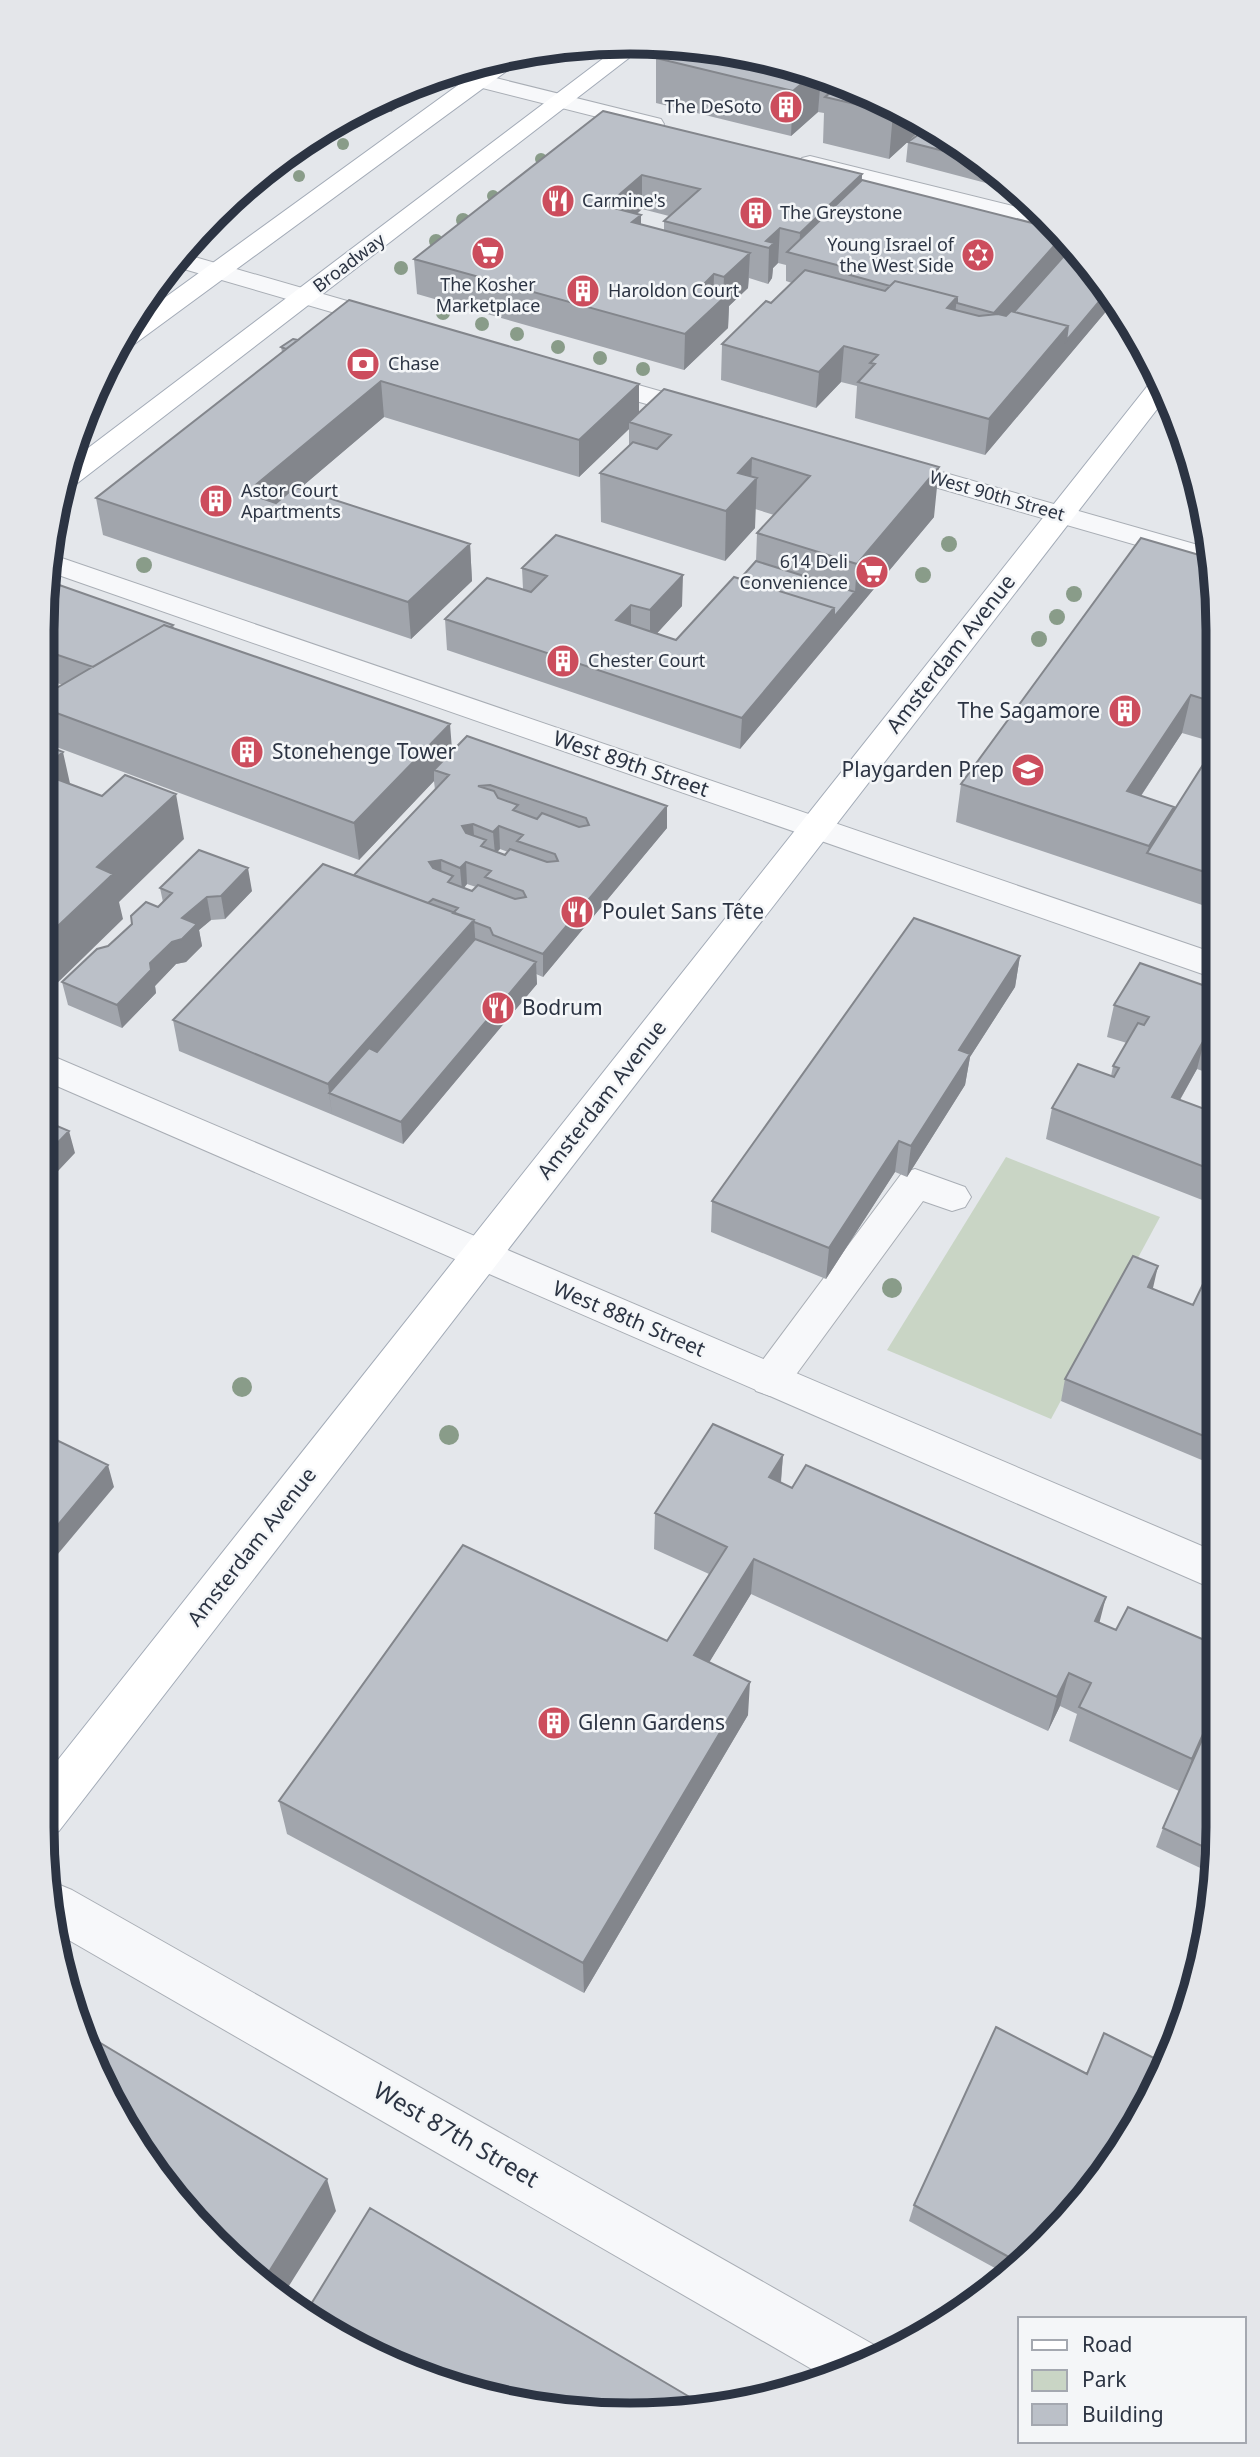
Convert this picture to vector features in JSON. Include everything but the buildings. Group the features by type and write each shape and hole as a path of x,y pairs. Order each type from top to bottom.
{"main road":[{"name":"Broadway","path":"78,469 623,54"},
{"path":"140,327 491,72"},
{"name":"Amsterdam Avenue","path":"54,1801 1154,393"}],"street":[{"path":"467,78 677,130"},
{"path":"782,156 1032,219"},
{"path":"187,262 414,328"},
{"path":"560,370 733,420"},
{"name":"West 90th Street","path":"865,458 1201,555"},
{"name":"West 89th Street","path":"58,565 1206,963"},
{"name":"West 88th Street","path":"54,1070 1206,1568"},
{"path":"770,1380 915,1184 952,1197"},
{"name":"West 87th Street","path":"60,1909 848,2360"}],"green space":[{"path":"1006,1157 1160,1217 1051,1419 887,1350"}],"place":[{"name":"The DeSoto","path":"786,107"},
{"name":"Carmine's","path":"558,201"},
{"name":"The Greystone","path":"756,213"},
{"name":"The Kosher Marketplace","path":"488,253"},
{"name":"Young Israel of the West Side","path":"978,255"},
{"name":"Haroldon Court","path":"583,291"},
{"name":"Chase","path":"363,364"},
{"name":"Astor Court Apartments","path":"216,501"},
{"name":"614 Deli Convenience","path":"872,572"},
{"name":"Chester Court","path":"563,661"},
{"name":"The Sagamore","path":"1125,711"},
{"name":"Stonehenge Tower","path":"247,752"},
{"name":"Playgarden Prep","path":"1028,770"},
{"name":"Poulet Sans Tête","path":"577,912"},
{"name":"Bodrum","path":"498,1008"},
{"name":"Glenn Gardens","path":"554,1723"}]}
